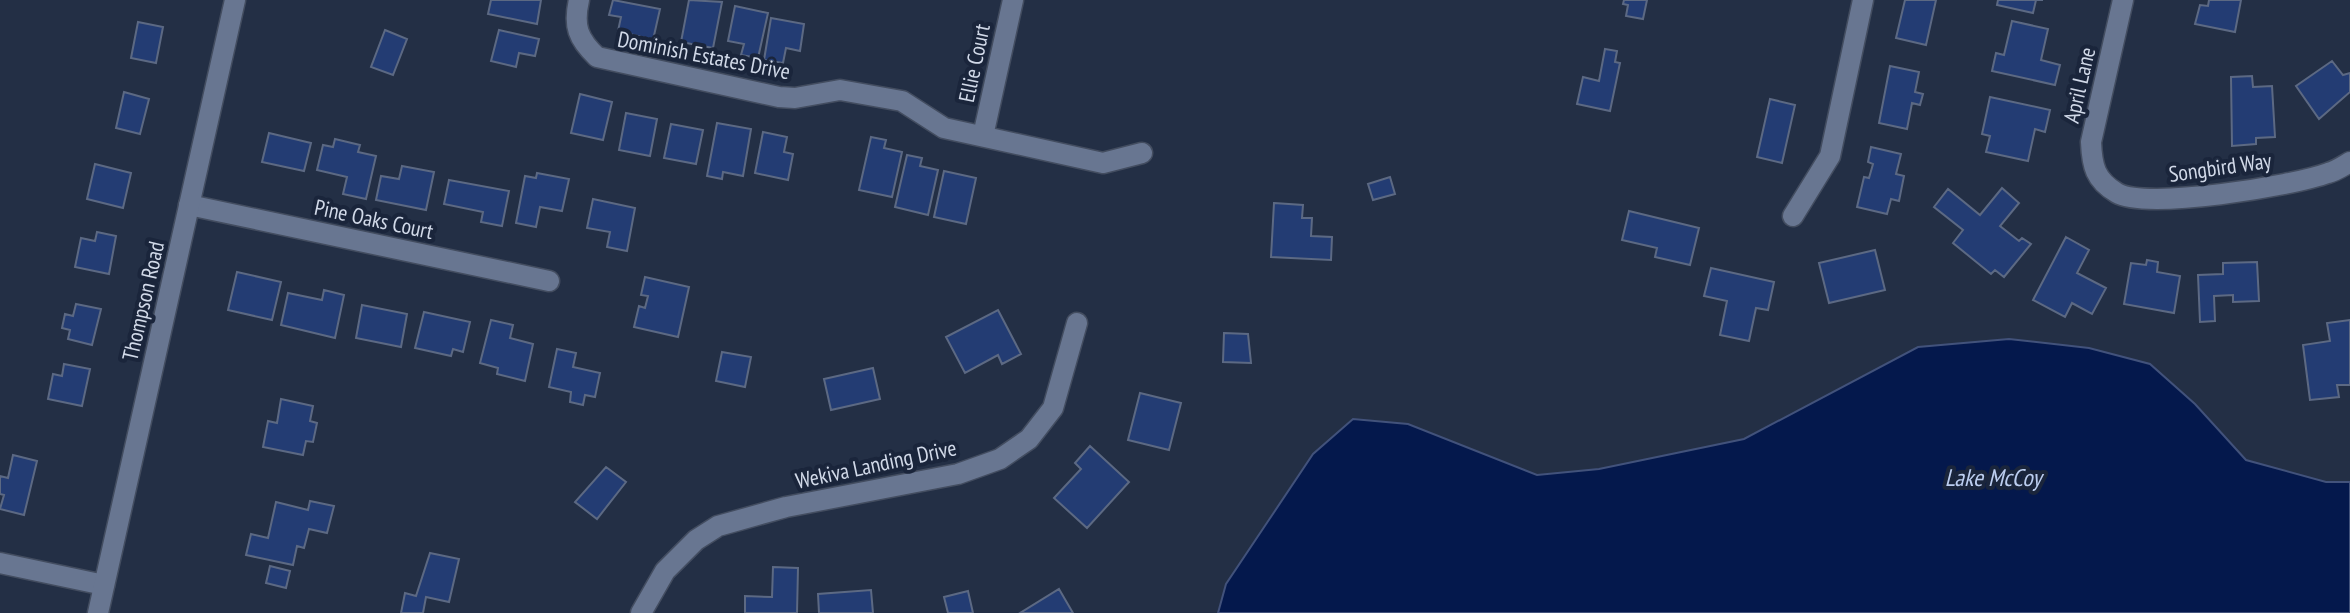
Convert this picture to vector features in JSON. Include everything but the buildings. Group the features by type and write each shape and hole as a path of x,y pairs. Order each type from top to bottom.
{"street":[{"name":"Thompson Road","path":"98,613 235,0"},
{"name":"Dominish Estates Drive","path":"579,0 575,17 580,41 597,57 779,97 795,98 840,90 902,101 944,128 1103,163 1142,153"},
{"name":"Ellie Court","path":"983,136 1013,0"},
{"path":"1793,216 1830,156 1863,0"},
{"name":"April Lane","path":"2099,179 2092,166 2091,142 2123,0"},
{"name":"Songbird Way","path":"2099,179 2119,194 2149,201 2262,187 2329,173 2350,162"},
{"name":"Pine Oaks Court","path":"189,205 549,281"},
{"name":"Wekiva Landing Drive","path":"641,613 665,571 696,540 718,526 786,507 958,474 1000,459 1020,446 1053,408 1077,323"},
{"path":"0,563 104,585"}],"water":[{"name":"Lake McCoy","path":"2009,339 2089,348 2150,364 2195,404 2246,460 2326,482 2350,482 2350,613 1218,613 1226,584 1313,454 1353,419 1408,424 1537,475 1599,469 1744,439 1918,347"}]}
